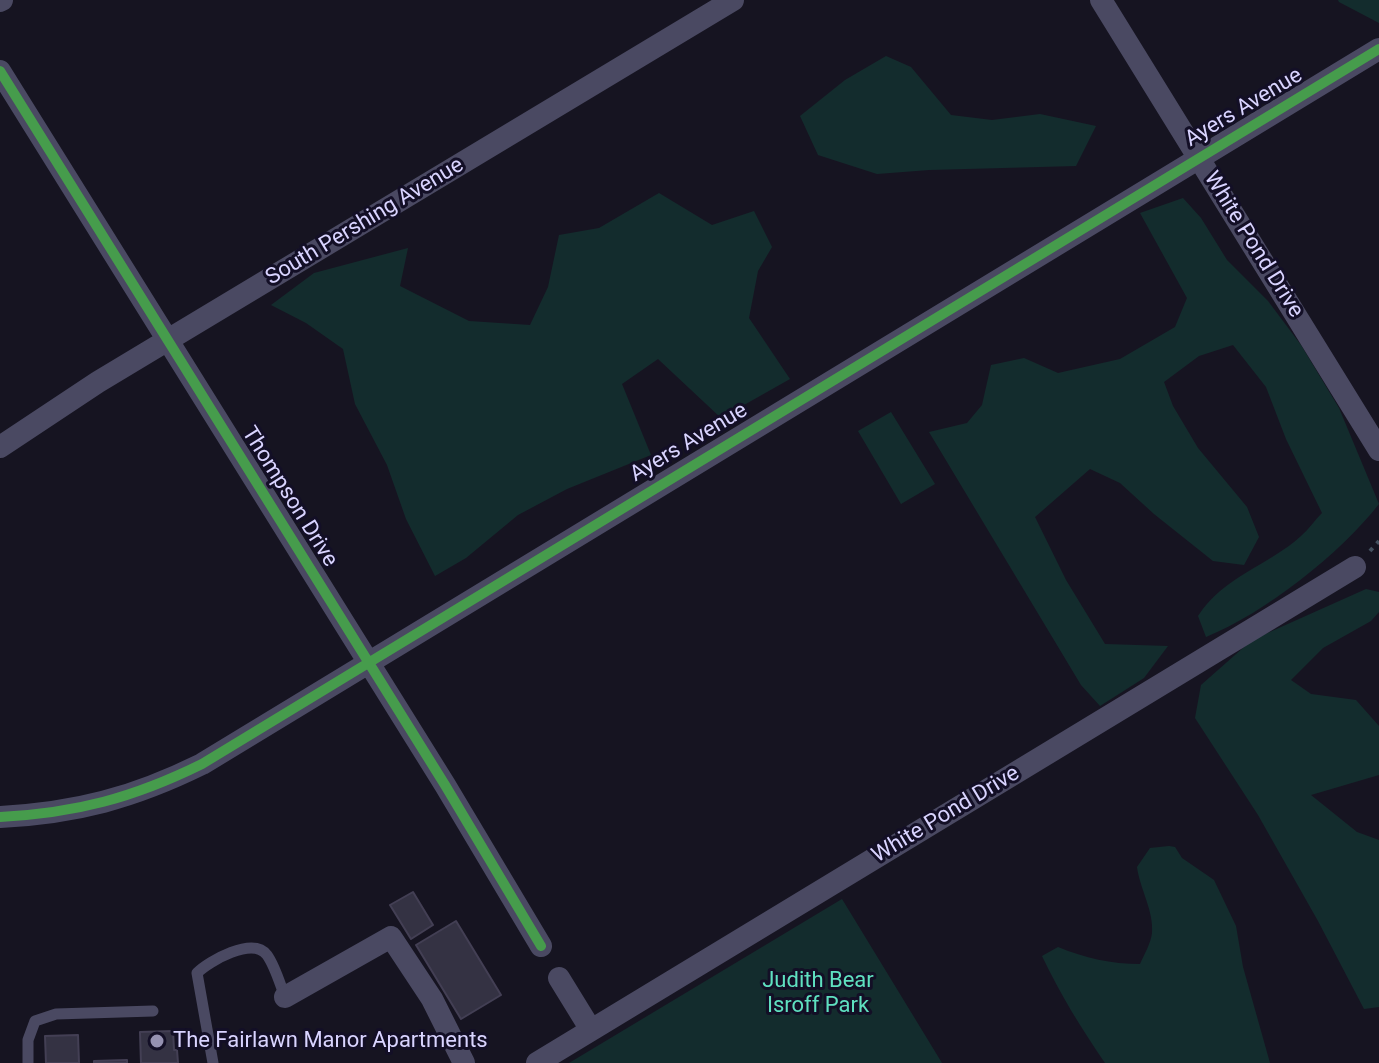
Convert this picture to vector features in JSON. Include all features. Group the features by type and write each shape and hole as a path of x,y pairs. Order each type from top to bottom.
{"street":[{"name":"South Pershing Avenue","path":"0,447 98,382 733,0"},
{"name":"White Pond Drive","path":"1101,0 1379,450"},
{"name":"Ayers Avenue","path":"0,817 39,815 134,795 169,781 215,756 1379,49"},
{"name":"Thompson Drive","path":"0,71 369,661 541,946"},
{"name":"White Pond Drive","path":"537,1063 1355,567"},
{"path":"285,997 391,937 432,999 464,1063"},
{"path":"559,978 591,1030"}],"lane":[{"path":"213,1063 197,973 208,962 252,948 261,950 268,956 285,997"},
{"path":"28,1063 28,1040 35,1021 56,1014 153,1011"}],"green space":[{"path":"1379,0 1379,23 1339,2"},
{"path":"886,56 911,67 951,115 992,120 1040,114 1096,126 1076,166 877,174 818,155 800,116 845,80"},
{"path":"659,193 712,225 754,211 772,247 758,271 749,318 790,379 721,418 658,359 622,384 651,455 567,489 518,515 466,558 435,576 406,519 387,465 355,404 343,349 306,323 271,305 314,273 408,248 400,286 469,321 530,325 548,287 559,235 599,228"},
{"path":"1183,198 1201,218 1227,260 1268,301 1301,345 1339,408 1379,504 1344,542 1300,580 1252,613 1206,637 1198,616 1209,602 1233,581 1288,546 1322,513 1286,439 1266,387 1233,345 1199,356 1164,382 1173,406 1198,448 1247,507 1259,537 1244,565 1213,561 1120,483 1090,469 1035,517 1066,580 1105,644 1168,646 1144,678 1100,706 1081,685 929,432 967,423 982,405 991,365 1024,358 1058,373 1120,359 1175,327 1187,298 1140,213"},
{"path":"891,412 935,484 901,504 858,431"},
{"path":"1366,589 1379,592 1379,612 1371,621 1323,648 1291,680 1311,694 1356,700 1379,726 1379,775 1311,795 1357,832 1379,840 1379,1007 1364,1009 1258,815 1195,718 1201,685 1252,640"},
{"path":"1175,847 1182,858 1214,880 1236,926 1243,967 1270,1063 1105,1063 1071,1011 1042,956 1058,947 1098,960 1140,964 1150,941 1152,925 1137,867 1150,848"},
{"name":"Judith Bear Isroff Park","path":"842,899 942,1063 569,1063"}],"building":[{"path":"413,892 433,925 411,939 390,905"},
{"path":"456,921 501,995 461,1019 416,945"},
{"name":"The Fairlawn Manor Apartments","path":"173,1031 178,1063 141,1063 140,1032"},
{"path":"78,1035 79,1063 46,1063 45,1036"},
{"name":"The Fairlawn Manor Apartments","path":"127,1060 127,1063 94,1063 94,1061"}],"cycle path":[{"path":"0,817 54,812 104,802 152,786 202,764 1379,49"},
{"path":"0,71 445,785 541,946"}],"place":[{"name":"The Fairlawn Manor Apartments","path":"157,1041"}]}
